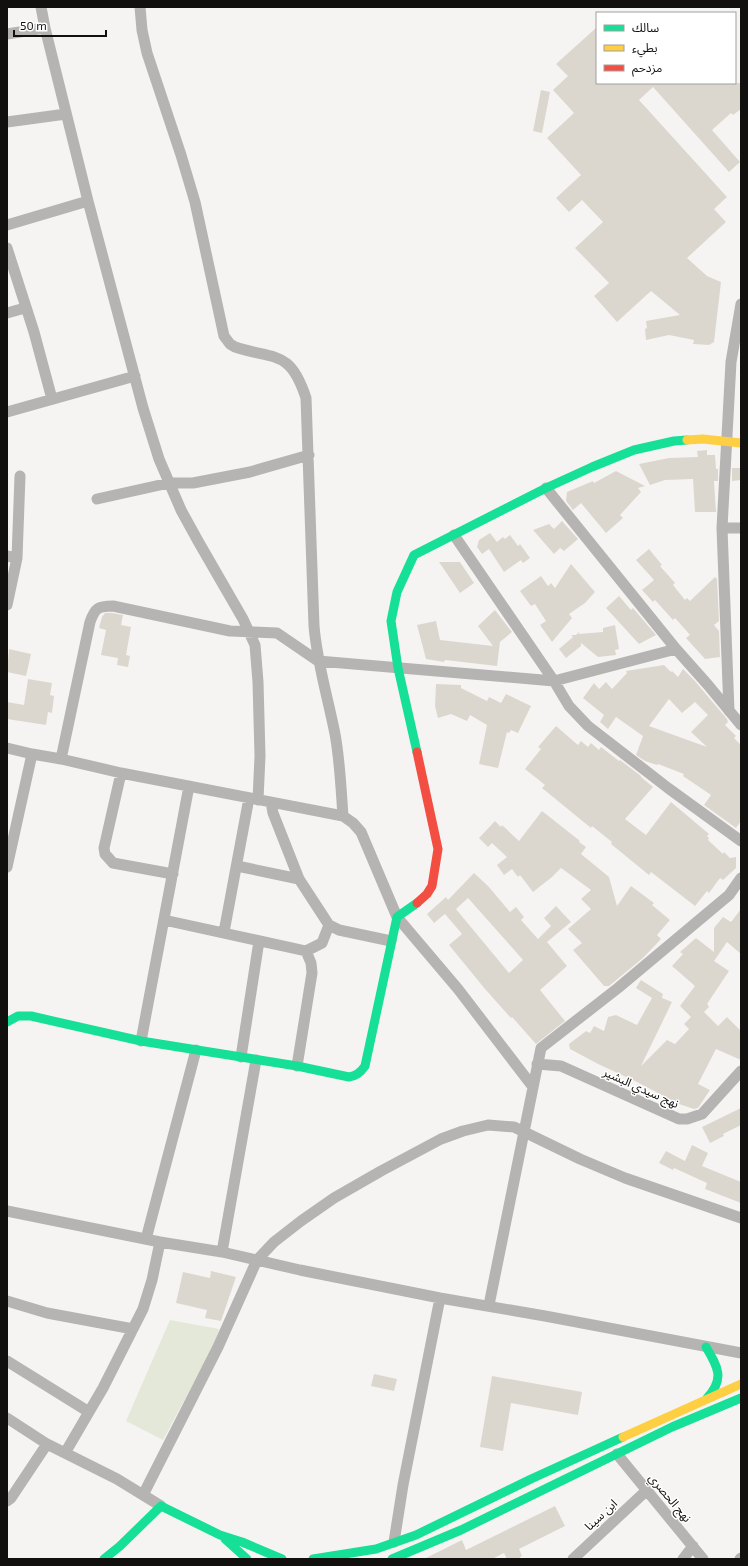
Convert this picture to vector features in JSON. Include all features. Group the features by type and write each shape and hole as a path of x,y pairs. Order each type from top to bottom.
{"street":[{"path":"41,7 88,201 150,431 159,459 169,483 198,541 244,619 255,645 258,670 260,756 254,799 237,866 224,932"},
{"path":"140,7 142,30 147,53 195,202 224,336 230,344 278,358 286,362 294,370 300,380 306,398 314,626 318,661 334,734 340,773 344,816"},
{"path":"7,34 45,28"},
{"path":"7,122 66,114"},
{"path":"7,225 88,201"},
{"path":"7,248 34,332 52,399"},
{"path":"729,711 722,528 726,442 736,362 741,304"},
{"path":"7,313 26,308"},
{"path":"7,412 135,376"},
{"path":"7,1022 12,1017 21,1015 31,1016 141,1041 297,1066 349,1077 356,1076 360,1073 365,1066 397,917 417,903 427,894 432,886 438,849 398,668 391,621 397,592 414,555 592,466 634,450 674,441 703,439 741,443"},
{"path":"97,499 169,483 193,483 250,472 308,455"},
{"path":"7,605 20,476"},
{"path":"546,488 676,649 708,684 741,726"},
{"path":"722,528 741,528"},
{"path":"454,534 554,681 569,706 588,726 741,842"},
{"path":"61,759 90,622 93,613 97,608 104,606 113,606 230,631 277,633 318,661 554,681 676,649"},
{"path":"7,748 121,773 344,816 361,832 397,917 458,989 533,1087"},
{"path":"7,867 32,754"},
{"path":"121,773 104,848 105,854 113,863 173,874"},
{"path":"141,1041 189,786"},
{"path":"271,802 273,813 299,879 329,925 339,930 391,941"},
{"path":"237,866 299,879"},
{"path":"489,1306 541,1048 618,988 729,895 741,878"},
{"path":"164,920 224,932 306,952 322,943 329,925"},
{"path":"240,1057 259,941"},
{"path":"297,1066 312,974 311,962 306,952"},
{"path":"146,1239 196,1050"},
{"path":"222,1252 256,1060"},
{"name":"نهج سيدي البشير","path":"537,1064 561,1066 679,1119 687,1119 702,1114 741,1071"},
{"path":"143,1495 218,1347 257,1260 274,1242 334,1198 441,1139 488,1125 514,1127 580,1160 625,1178 741,1218"},
{"path":"7,1211 160,1242 222,1252 440,1298 706,1348 741,1353"},
{"path":"65,1453 107,1381 143,1309 152,1280 160,1242"},
{"path":"394,1542 403,1485 440,1298"},
{"path":"7,1301 47,1313 133,1329"},
{"path":"706,1348 717,1366 719,1380 715,1391 706,1399"},
{"path":"7,1361 89,1412"},
{"path":"313,1559 358,1553 423,1532 534,1478 741,1384"},
{"path":"392,1559 461,1530 672,1427 741,1398"},
{"path":"7,1418 47,1444 117,1479 161,1506 220,1535 242,1542 282,1559"},
{"path":"7,1509 9,1499 47,1444"},
{"name":"نهج الحصري","path":"617,1454 703,1559"},
{"name":"ابن سينا","path":"573,1559 646,1490"},
{"path":"104,1559 120,1546 161,1506"},
{"path":"220,1535 247,1559"},
{"path":"683,1559 693,1546"}],"green space":[{"path":"170,1320 219,1329 215,1343 163,1440 126,1421"}],"building":[{"path":"596,28 596,84 741,83 741,109 733,115 731,113 712,130 740,162 729,172 653,87 639,100 727,197 714,209 726,222 687,258 707,276 721,282 714,342 709,345 693,344 694,340 669,335 646,340 646,321 680,315 651,291 617,322 594,296 609,283 575,248 603,222 582,200 569,212 556,198 581,175 547,138 574,113 553,90 568,76 556,64"},
{"path":"541,90 550,92 542,133 533,131"},
{"path":"707,450 707,455 715,455 716,469 718,469 718,481 714,481 716,512 695,512 693,479 665,480 650,485 639,464 669,458 698,457 697,451"},
{"path":"732,468 741,468 741,480 732,481"},
{"path":"616,471 645,486 638,488 641,492 620,515 623,518 606,533 581,503 573,510 566,501 567,492 593,481 594,483"},
{"path":"562,521 578,539 564,551 560,548 554,554 533,530 549,524 554,529"},
{"path":"490,533 497,542 503,537 505,539 510,535 518,546 520,544 530,558 523,563 521,560 504,572 489,549 482,554 477,547 479,540"},
{"path":"649,549 662,565 660,566 675,583 673,585 685,600 687,598 690,601 715,577 717,579 719,621 714,625 719,631 720,657 705,659 686,638 690,635 675,618 673,620 655,600 653,602 642,590 654,580 636,560"},
{"path":"439,562 460,562 474,583 460,593"},
{"path":"571,564 595,592 585,603 569,614 572,618 552,642 540,625 546,621 535,604 531,606 520,591 541,576 548,586 551,583 555,588"},
{"path":"619,596 631,610 633,608 656,635 639,644 606,608"},
{"path":"495,610 512,632 500,642 497,666 445,660 444,662 426,659 417,625 436,621 440,640 493,646 478,626"},
{"path":"105,613 123,615 121,625 131,627 126,655 130,656 128,667 117,665 118,658 101,655 106,630 99,628 102,617"},
{"path":"615,625 619,649 615,650 616,655 598,657 581,643 581,646 566,658 559,649 573,637 571,635 576,635 579,632 579,634 603,632 603,628"},
{"path":"9,649 31,654 26,676 7,672"},
{"path":"664,665 678,677 683,669 727,719 728,722 725,725 736,736 734,738 741,745 741,821 736,828 704,805 711,795 683,776 684,774 658,764 645,761 636,755 643,736 616,717 608,729 600,722 604,715 583,698 594,683 599,689 606,682 612,689 627,673 626,671","holes":["669,699 682,713 695,702 708,715 691,732 707,747 649,726"]},
{"path":"28,679 52,683 50,695 54,696 52,713 48,712 46,725 7,719 7,702 24,705"},
{"path":"436,684 461,685 461,688 487,701 489,697 501,703 506,694 531,706 518,733 511,730 509,733 507,732 498,768 479,764 487,725 470,715 467,721 451,714 438,718 435,706"},
{"path":"556,726 578,745 581,741 588,747 591,743 599,750 601,747 641,776 653,787 625,819 646,835 671,802 709,834 707,836 709,838 708,840 723,854 724,852 730,858 736,857 736,868 723,880 720,878 709,893 707,891 695,906 651,872 649,875 611,844 612,842 592,826 591,828 542,788 545,785 525,769 541,749 538,747"},
{"path":"542,811 586,847 581,854 609,877 617,906 631,886 654,903 652,905 670,920 657,935 661,939 643,958 609,986 604,986 573,950 582,943 568,929 591,909 581,899 591,890 561,868 533,892 520,875 518,877 512,869 504,875 497,865 507,857 492,843 488,847 479,838 495,821 501,827 502,825 519,841"},
{"path":"474,873 488,886 510,912 516,907 524,917 521,920 538,939 551,926 544,918 556,906 571,922 547,942 567,966 540,990 565,1021 536,1044 485,989 449,945 462,934 445,914 434,923 427,914 446,897 448,900","holes":["468,898 523,960 509,973 456,909"]},
{"path":"741,909 741,954 727,942 714,961 729,971 707,1004 709,1007 704,1012 718,1026 727,1017 741,1031 741,1060 716,1049 698,1084 710,1090 698,1108 694,1109 679,1104 570,1049 569,1044 586,1031 590,1033 594,1026 604,1031 608,1017 616,1015 637,1025 652,998 636,988 641,980 663,994 662,998 672,1002 641,1066 667,1040 675,1044 689,1029 684,1024 691,1017 680,1006 695,986 672,966 683,954 680,952 696,938 714,952 714,928 723,917 731,922"},
{"path":"741,1108 741,1125 723,1134 724,1136 710,1143 702,1127"},
{"path":"692,1145 708,1153 702,1166 741,1182 741,1203 705,1189 707,1183 659,1163 666,1151 685,1161"},
{"path":"211,1271 236,1277 221,1321 205,1318 207,1310 176,1303 183,1272 210,1278"},
{"path":"374,1374 397,1379 394,1391 371,1386"},
{"path":"492,1376 582,1392 578,1415 511,1403 503,1451 480,1447"},
{"path":"555,1506 565,1526 519,1549 522,1556 520,1557 521,1559 507,1559 504,1553 492,1559 424,1559 462,1540 466,1550"}],"traffic: fast":[{"path":"417,752 398,668 391,621 397,592 414,555 546,488 592,467 634,450 674,441 687,440"},
{"path":"7,1022 18,1016 31,1016 141,1041 297,1066 349,1077 354,1076 365,1066 397,917 417,903"},
{"path":"706,1347 714,1361 718,1373 716,1385 707,1398"},
{"path":"392,1559 461,1530 672,1427 741,1398"},
{"path":"313,1559 376,1549 416,1535 531,1479 623,1437"},
{"path":"104,1559 120,1546 161,1506 220,1535 242,1542 282,1559"},
{"path":"225,1539 247,1559"}],"traffic: slow":[{"path":"687,440 703,439 741,443"},
{"path":"623,1437 741,1384"}],"traffic: jam":[{"path":"417,752 438,849 432,886 427,894 417,903"}]}
